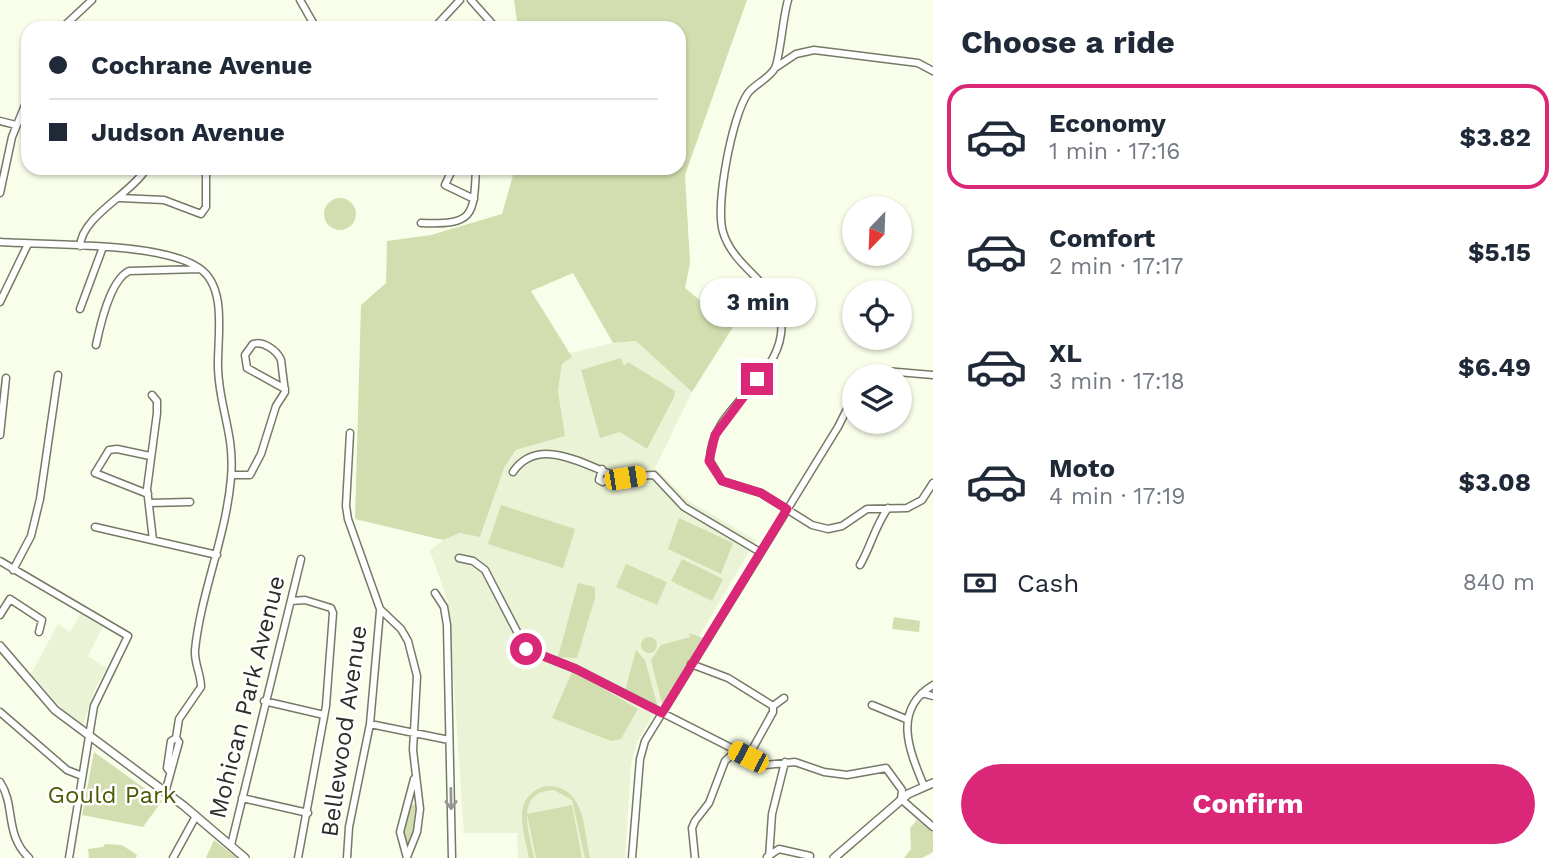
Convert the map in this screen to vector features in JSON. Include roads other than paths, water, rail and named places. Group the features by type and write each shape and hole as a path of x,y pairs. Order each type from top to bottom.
{"main road":[{"path":"0,646 55,710 196,816 245,858"},
{"path":"834,858 901,799 933,783"}],"street":[{"path":"70,21 92,0"},
{"path":"300,0 312,21"},
{"path":"441,21 460,0"},
{"path":"471,0 490,21"},
{"path":"775,68 788,0"},
{"path":"933,71 918,63 814,50 796,54 775,68 753,87 742,104 723,179 720,210 722,231 730,249 775,298 781,319 781,336 773,358 715,435 709,461 722,481 761,493 812,525 828,529 842,526 867,509 907,508 922,500 933,483"},
{"path":"0,193 21,114"},
{"path":"0,121 16,125"},
{"path":"80,246 81,238 90,223 134,186 142,175"},
{"path":"120,198 164,200 201,214 206,207 206,175"},
{"path":"450,175 445,185 474,200"},
{"path":"421,223 451,224 467,218 473,211 475,175"},
{"path":"0,242 139,250 188,262 201,269 217,292 219,392 232,438 231,475 217,555 195,650 201,687 179,719 176,738 179,742 174,770 170,772 165,793"},
{"path":"0,302 28,244"},
{"path":"80,309 103,247"},
{"path":"96,345 108,304 123,274 201,269"},
{"path":"231,475 250,475 285,389 280,355 268,346 253,344 245,355 247,368 285,389"},
{"path":"912,373 933,375"},
{"path":"13,569 31,536 38,509 58,375"},
{"path":"0,435 6,378"},
{"path":"152,395 158,404 150,456 148,494 153,540"},
{"path":"632,858 640,759 645,741 842,415"},
{"path":"350,433 345,506 380,609 401,629 412,656 418,689 414,777 420,817 407,858"},
{"path":"148,494 95,473 108,450 117,449 150,456"},
{"path":"513,472 533,456 548,454 588,463 612,475 625,478 654,475 684,508 760,552"},
{"path":"602,469 599,480 603,482 612,475"},
{"path":"149,503 190,502"},
{"path":"860,565 873,530 888,508"},
{"path":"95,527 217,555"},
{"path":"459,558 473,561 485,570 526,649 576,669 765,765 795,762 824,772 848,775 882,767 888,770 902,790 901,799 933,827"},
{"name":"Mohican Park Avenue","path":"231,845 264,701 301,559"},
{"path":"0,561 128,636 96,699 69,858"},
{"path":"435,593 444,607 446,617 452,858"},
{"path":"0,615 8,599 42,620 39,632"},
{"path":"291,601 305,600 331,608 333,615 324,715 298,858"},
{"name":"Bellewood Avenue","path":"348,858 349,827 370,724 380,609"},
{"path":"691,664 728,678 773,706"},
{"path":"924,786 906,737 906,719 922,692 933,685"},
{"path":"922,692 933,696"},
{"path":"773,706 784,698"},
{"path":"264,701 324,715"},
{"path":"872,705 906,719"},
{"path":"748,757 773,712 773,706"},
{"path":"0,712 67,770 82,776"},
{"path":"370,724 449,740"},
{"path":"695,858 692,828 709,803 725,761 736,751"},
{"path":"768,858 772,814 785,762"},
{"path":"407,858 400,832 414,777"},
{"path":"0,782 6,791 13,836 29,858"},
{"path":"243,798 308,813"},
{"path":"173,858 196,816"},
{"path":"768,858 779,849 810,856"}],"park label":[{"name":"Gould Park","path":"112,795"}]}
